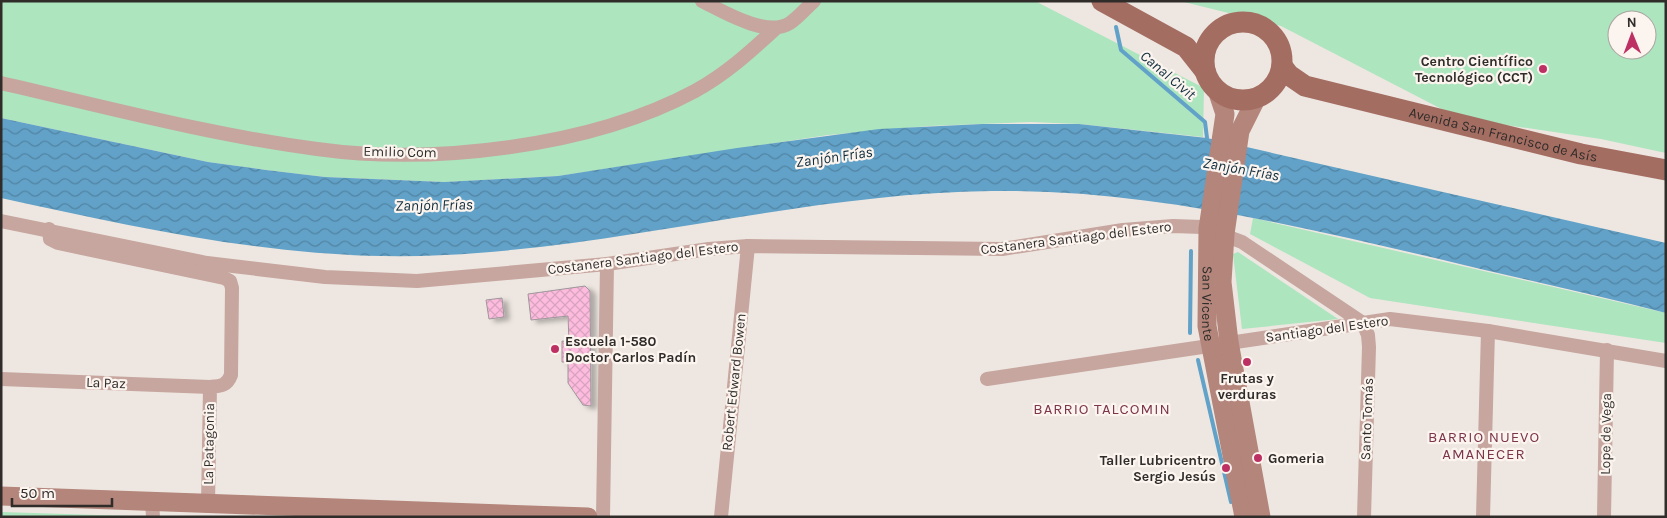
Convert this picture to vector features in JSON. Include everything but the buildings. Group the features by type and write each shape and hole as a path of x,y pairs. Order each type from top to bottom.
{"main road":[{"path":"1102,1 1186,47 1217,90"},
{"path":"1134,19 1197,34 1216,32 1237,22 1249,22 1261,26 1271,33 1278,42 1282,54 1282,66 1275,84 1262,95"},
{"path":"1205,71 1205,50 1216,32"},
{"name":"Avenida San Francisco de Asís","path":"1282,66 1289,75 1305,86 1581,154 1666,170"},
{"name":"Avenida San Francisco de Asís","path":"1217,90 1236,99 1262,95 1342,95"},
{"name":"San Vicente","path":"1217,90 1225,114 1230,143 1205,300 1209,345 1244,517"},
{"name":"San Vicente","path":"1230,143 1240,131 1262,95"},
{"name":"San Vicente","path":"1217,232 1229,342 1261,517"},
{"path":"1,496 152,509 208,504 285,512 588,517"}],"street":[{"path":"702,1 760,26 775,29"},
{"name":"Emilio Com","path":"1,83 181,124 318,150 429,154 478,151 522,146 593,130 646,112 694,91 730,69 775,29 790,23 814,1"},
{"name":"Costanera Santiago del Estero","path":"1,221 48,229 207,263 325,276 434,281 607,264 709,249 748,246 1002,248 1131,229 1188,226 1217,232 1242,242 1363,323"},
{"name":"La Patagonia","path":"48,229 50,239 58,243 224,278 230,281 232,288 231,375 229,382 222,386 210,387 208,504"},
{"name":"Robert Edward Bowen","path":"721,517 748,246"},
{"path":"603,517 607,264"},
{"name":"Santiago del Estero","path":"987,379 1229,342 1399,319 1488,331 1666,361"},
{"name":"Santo Tomás","path":"1363,323 1368,335 1369,347 1364,517"},
{"path":"1483,517 1488,331"},
{"name":"Lope de Vega","path":"1604,517 1607,350"},
{"name":"La Paz","path":"1,379 210,387"}],"green space":[{"path":"1,1 1035,1 1204,88 1203,137 1079,124 1031,122 929,126 828,135 558,176 444,182 325,177 208,162 1,118"},
{"path":"1180,1 1666,1 1666,153 1601,139 1459,118 1281,26"},
{"path":"1253,218 1666,313 1666,343 1370,298 1250,234"},
{"path":"1238,252 1338,319 1242,329 1233,254"},
{"path":"1,512 130,516 132,517 1,517"}],"water":[{"name":"Zanjón Frías","path":"1,118 208,162 325,177 444,182 558,176 737,148 879,129 982,124 1079,124 1207,138 1666,243 1666,313 1380,245 1270,221 1160,202 1048,192 992,191 923,194 855,201 514,250 445,255 389,256 277,249 222,242 111,222 1,198"}],"waterway":[{"name":"Canal Civit","path":"1116,27 1121,50 1205,122 1207,138"},
{"name":"Canal Civit","path":"1190,333 1191,251"},
{"name":"Canal Civit","path":"1198,360 1231,502"}],"place":[{"name":"Centro Científico Tecnológico (CCT)","path":"1543,69"},
{"name":"Escuela 1-580 Doctor Carlos Padín","path":"555,349"},
{"name":"Frutas y verduras","path":"1247,362"},
{"name":"Gomeria","path":"1258,458"},
{"name":"Taller Lubricentro Sergio Jesús","path":"1226,468"}],"district":[{"name":"BARRIO TALCOMIN","path":"1102,409"},
{"name":"BARRIO NUEVO AMANECER","path":"1484,446"}]}
